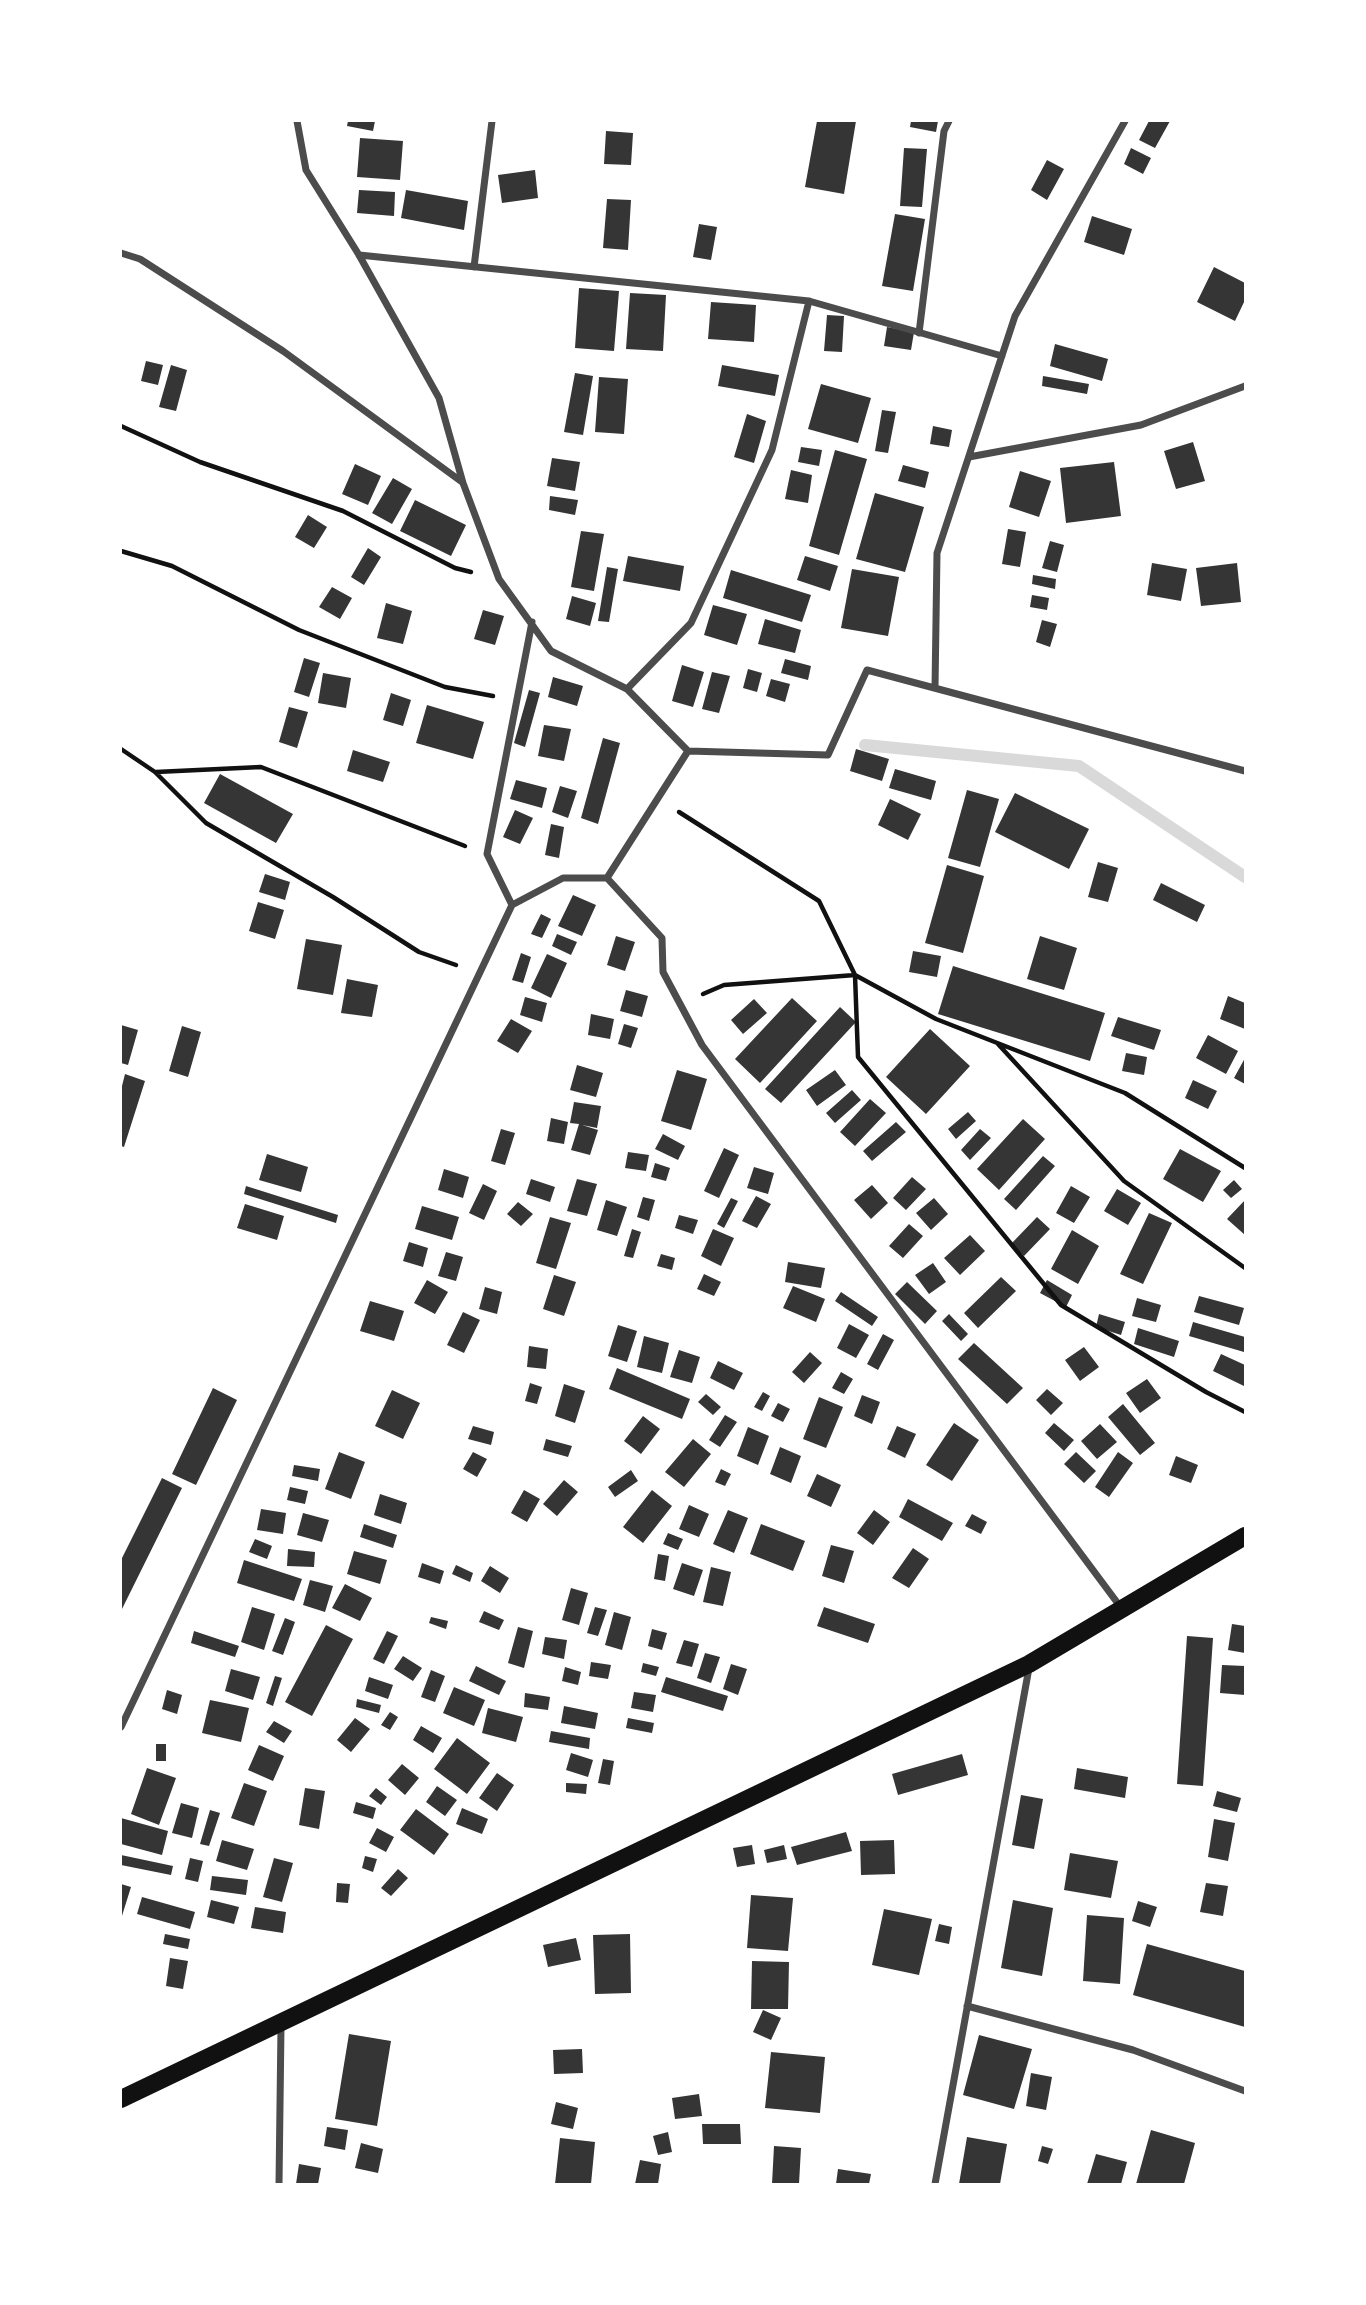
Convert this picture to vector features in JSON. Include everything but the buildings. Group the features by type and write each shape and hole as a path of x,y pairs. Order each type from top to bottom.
{"main road":[{"path":"121,2099 1029,1664 1245,1536"}],"street":[{"path":"297,121 306,170 359,255 439,398 463,483 499,579 551,650 627,689 688,751 828,755 867,670 1245,771"},
{"path":"474,267 492,121"},
{"path":"919,333 944,131 949,121"},
{"path":"935,688 937,553 1015,316 1125,121"},
{"path":"121,253 141,259 283,351 463,483"},
{"path":"359,255 809,301 1002,356"},
{"path":"627,689 691,623 772,450 809,301"},
{"path":"969,457 1141,425 1245,386"},
{"path":"512,905 487,854 532,622"},
{"path":"607,878 688,751"},
{"path":"121,1727 512,905 563,878 607,878 662,938 663,972 702,1045 1122,1609"},
{"path":"935,2184 1029,1664"},
{"path":"967,2006 1133,2050 1245,2091"},
{"path":"279,2184 281,2021"}],"path":[{"path":"121,426 200,462 343,511 455,568 499,579"},
{"path":"121,551 172,566 299,630 445,687 517,701"},
{"path":"121,749 155,772 206,823 333,897 419,952 480,974"},
{"path":"155,772 261,767 487,854"},
{"path":"657,798 819,901 855,975 858,1057 1060,1305 1206,1392 1245,1412"},
{"path":"679,1003 724,985 855,975 936,1019 1125,1093 1245,1168"},
{"path":"996,1042 1124,1181 1245,1268"}],"waterway":[{"path":"865,745 1079,766 1245,877"}]}
